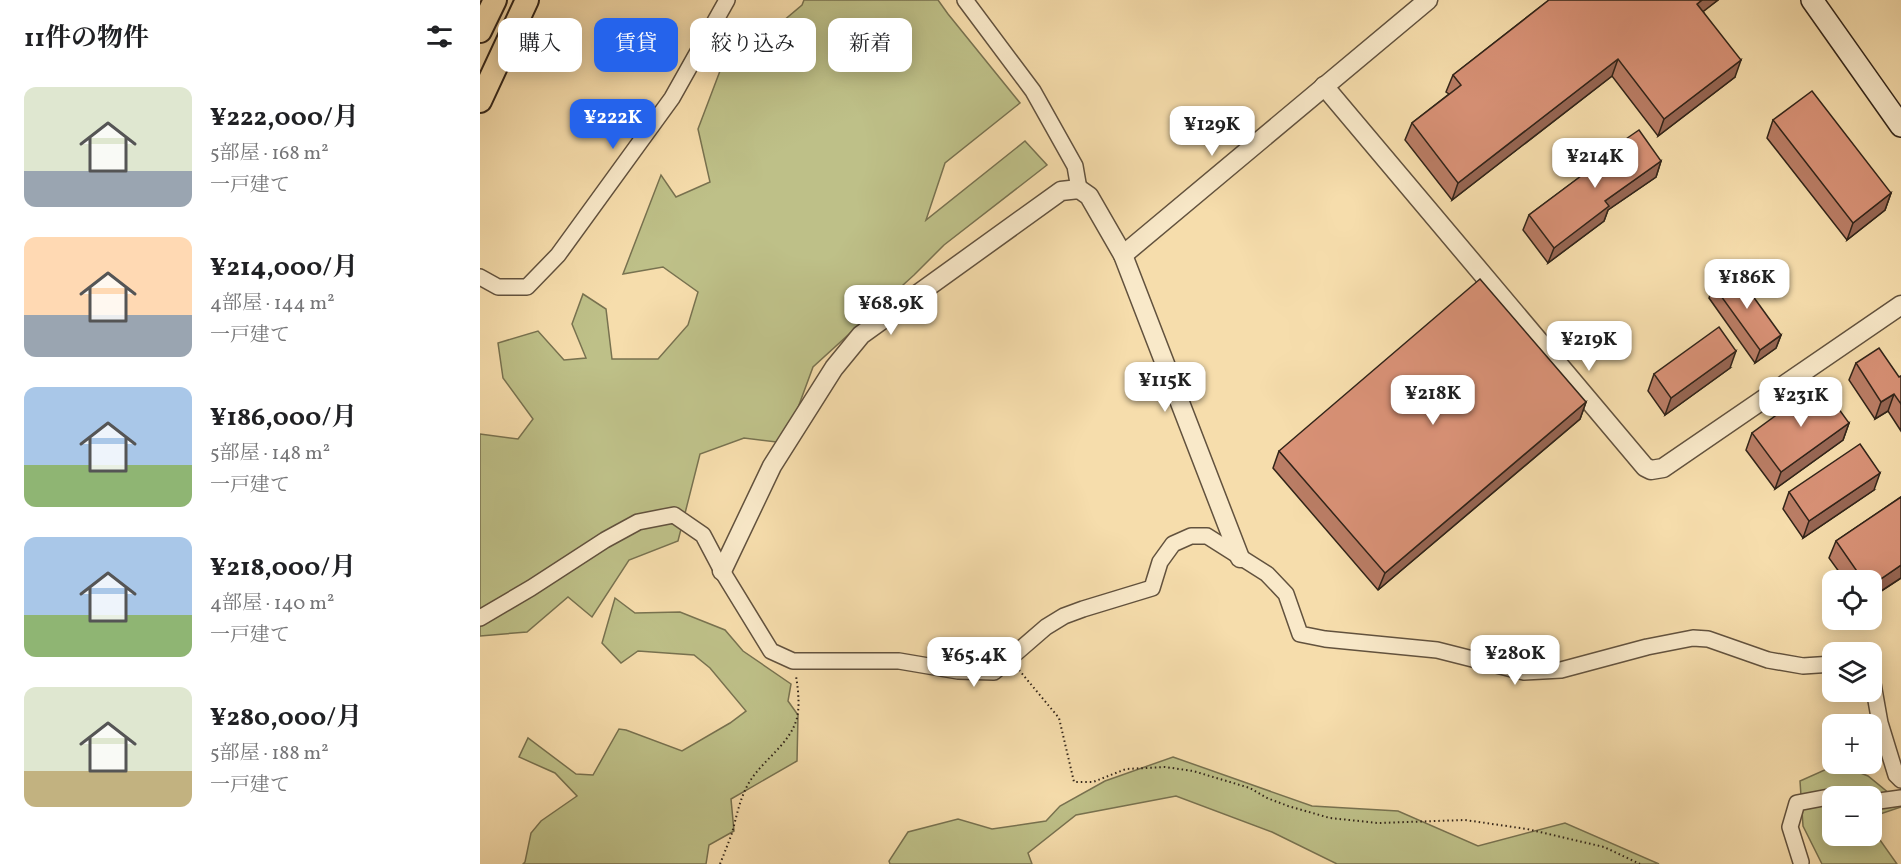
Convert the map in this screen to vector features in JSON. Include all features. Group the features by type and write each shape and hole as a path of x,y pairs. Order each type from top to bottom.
{"main road":[{"path":"480,31 495,0"},
{"path":"480,101 527,0"},
{"path":"1812,0 1901,126"}],"street":[{"path":"480,277 498,287 527,287 558,255 672,98 727,0"},
{"path":"965,0 1033,91 1075,166 1079,189"},
{"path":"1123,255 1428,0"},
{"path":"1324,86 1645,466 1651,470 1663,468 1901,305"},
{"path":"722,571 772,466 834,368 861,335 1060,191 1079,189 1089,196 1123,255 1240,558"},
{"path":"480,618 605,540 639,522 674,515 703,535 722,571 771,651 795,661 899,661 958,671 993,672 1046,627 1064,616 1152,588 1160,562 1173,544 1191,536 1207,536 1267,574 1286,594 1300,634 1325,639 1437,650 1524,672 1561,670 1647,647 1693,638 1708,639 1768,660 1803,666 1822,665"},
{"path":"1876,702 1880,723 1896,775 1901,780"},
{"path":"1801,862 1790,827 1797,803 1822,798"},
{"path":"1882,801 1901,798"}],"path":[{"path":"1009,657 1059,718 1074,782 1093,782 1126,769 1165,767 1193,771 1250,788 1288,806 1330,818 1378,823 1465,820 1527,829 1604,847 1640,864"},
{"path":"720,864 732,832 738,805 750,781 770,756 787,740 797,718 799,699 795,661"}],"green space":[{"path":"804,0 938,0 1020,103 945,163 926,220 1025,141 1047,165 944,245 813,367 785,443 744,438 700,454 678,541 629,560 592,617 568,597 527,632 480,636 480,434 518,439 533,419 503,378 498,343 538,331 564,360 586,358 572,324 583,294 606,309 612,359 658,359 688,325 698,292 663,267 623,274 661,175 676,197 710,182 698,129 720,72 816,72 816,18 787,18 802,5"},
{"path":"615,598 635,613 680,612 725,630 743,651 791,684 788,701 798,715 797,761 731,799 734,831 709,845 706,864 523,864 531,833 541,821 577,796 555,773 519,757 528,738 576,774 593,775 619,729 682,751 746,711 710,668 694,655 638,651 621,663 602,643"},
{"path":"1173,757 1312,806 1398,811 1478,846 1565,823 1659,864 1337,864 1272,832 1176,796 1076,815 1028,853 1032,864 890,864 889,861 908,832 958,819 992,829 1046,821 1060,806 1105,781"},
{"path":"1822,771 1822,774 1868,776 1880,786 1822,786 1822,846 1882,846 1882,843 1897,864 1822,864 1803,826 1800,781"},
{"path":"1882,787 1901,803 1901,807 1882,813"}],"building":[{"path":"1549,0 1702,0 1697,4 1741,60 1664,119 1618,59 1458,183 1412,123 1461,85 1453,75"},
{"path":"1812,91 1891,193 1853,223 1773,120"},
{"path":"1639,130 1661,161 1605,201 1609,206 1554,248 1529,215 1597,164 1594,161"},
{"path":"1734,270 1781,335 1760,350 1713,285"},
{"path":"1480,279 1586,402 1385,573 1279,451"},
{"path":"1719,327 1736,351 1671,398 1654,374"},
{"path":"1879,348 1899,377 1901,376 1901,404 1894,394 1881,402 1856,363"},
{"path":"1820,383 1849,423 1781,472 1752,433"},
{"path":"1860,444 1880,473 1809,521 1789,492"},
{"path":"1901,497 1901,565 1882,578 1882,570 1856,570 1836,541"}]}
